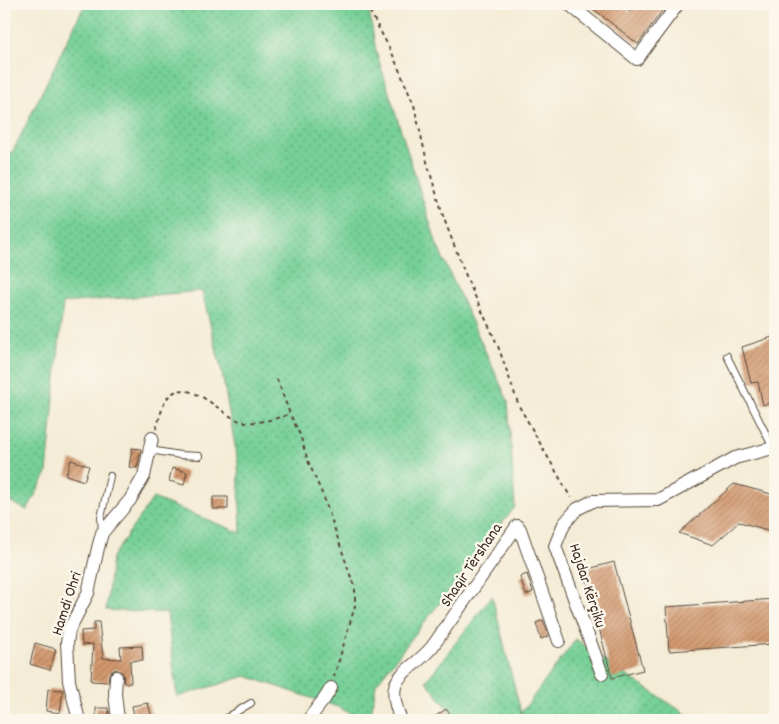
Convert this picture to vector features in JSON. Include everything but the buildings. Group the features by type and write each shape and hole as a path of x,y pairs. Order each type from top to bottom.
{"street":[{"path":"571,4 637,60 678,4"},
{"name":"Hamdi Ohri","path":"79,720 69,681 67,643 69,630 88,593 102,534 122,511 140,484 144,476 151,444"},
{"path":"577,509 593,501 658,500 735,458 774,450"},
{"name":"Hajdar Kërçiku","path":"577,509 564,524 556,546 602,674"},
{"name":"Shaqir Tërshana","path":"401,720 393,695 396,681 424,657 432,647 517,526 520,529 559,641"},
{"path":"116,677 115,694 118,720"},
{"path":"308,720 331,688"}],"lane":[{"path":"727,356 774,450"},
{"path":"151,444 180,455 199,456"},
{"path":"102,534 101,518 110,476"},
{"path":"224,720 251,703"}],"path":[{"path":"366,4 392,53 414,105 428,166 444,219 468,281 498,346 519,406 577,509"},
{"path":"277,379 334,526 355,590 355,606 331,688"},
{"path":"151,444 167,398 175,392 184,391 195,394 206,399 233,418 243,421 273,420 290,414"}],"green space":[{"path":"85,4 368,4 376,51 437,245 508,401 515,507 376,684 370,720 363,720 338,707 246,676 177,697 167,613 106,610 112,557 153,498 241,533 238,463 222,373 202,291 63,303 47,473 27,510 4,499 4,151 12,153"},
{"path":"492,596 521,713 576,639 609,664 695,720 457,720 426,681"}]}
